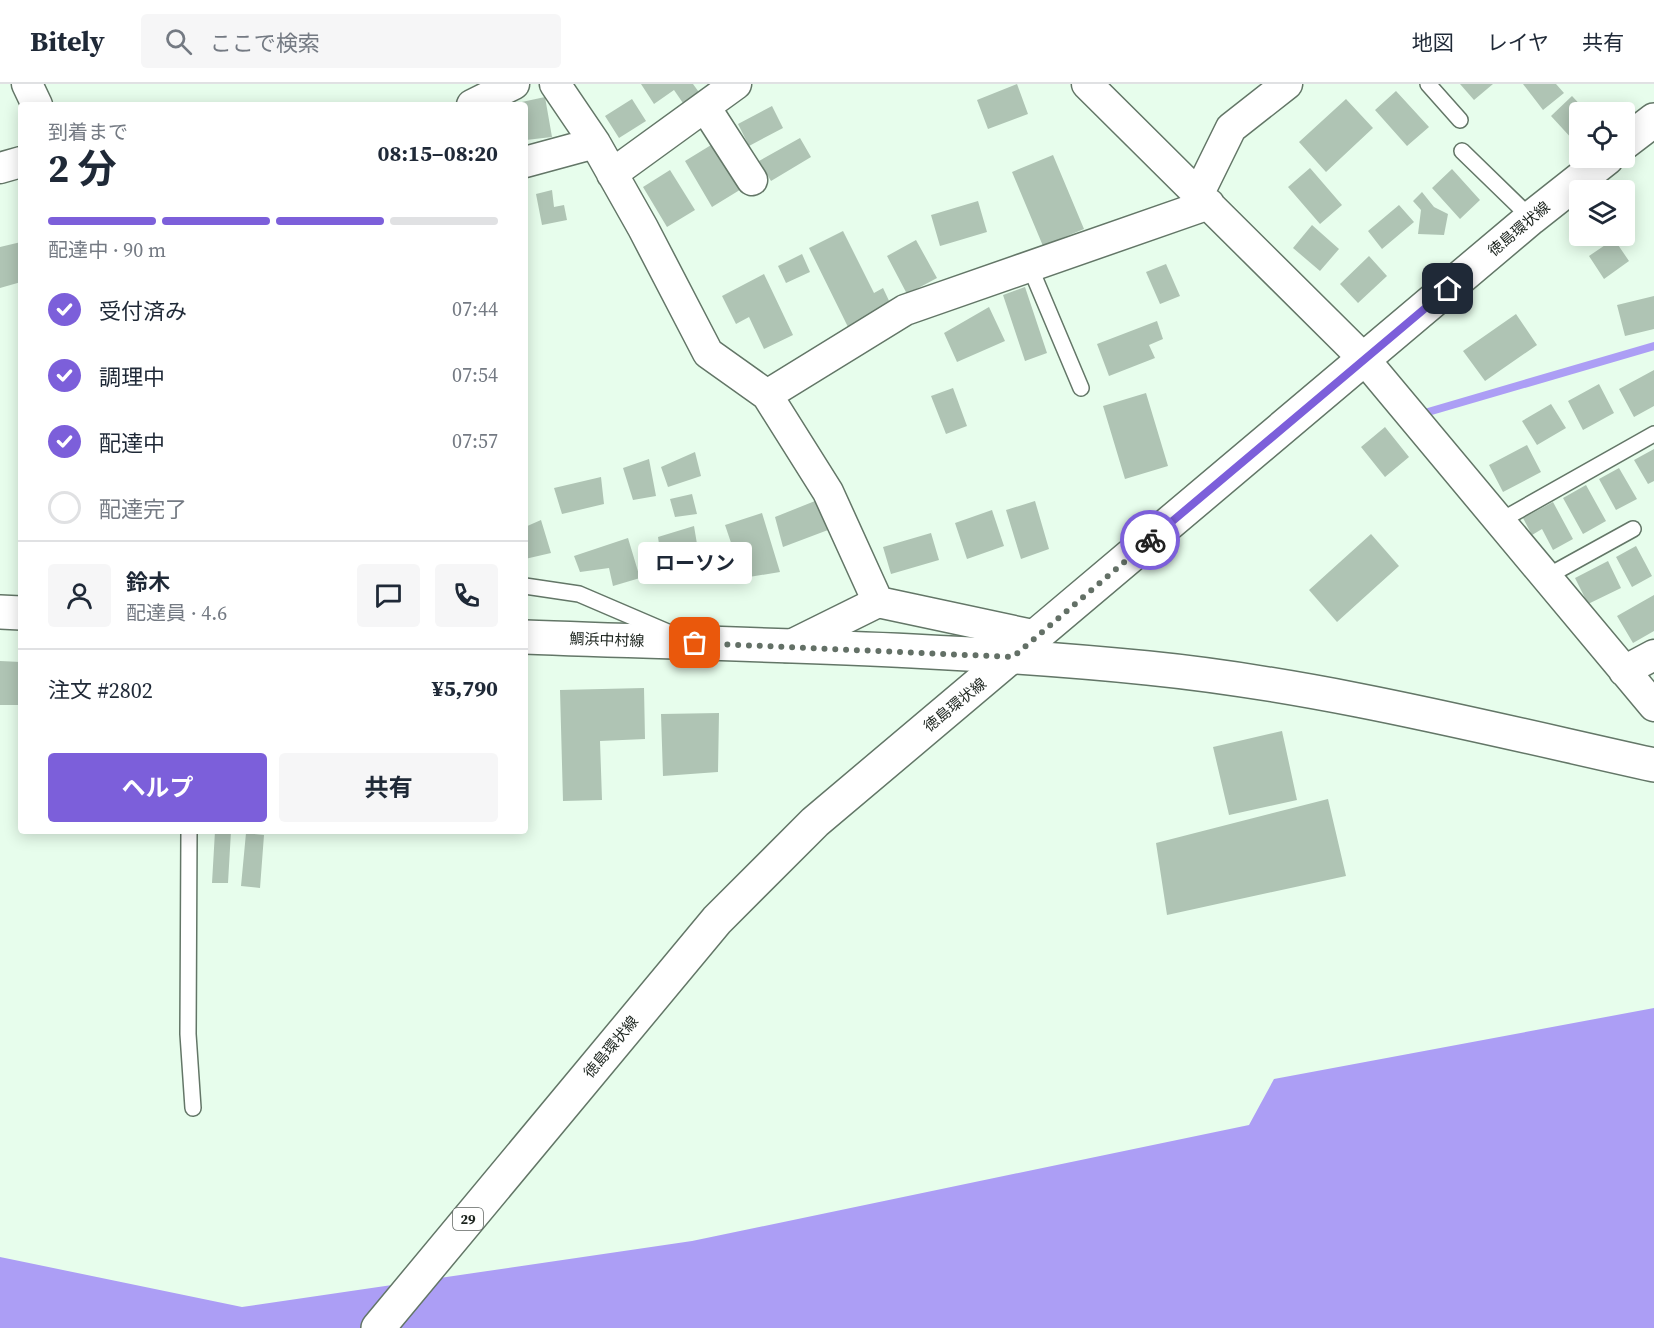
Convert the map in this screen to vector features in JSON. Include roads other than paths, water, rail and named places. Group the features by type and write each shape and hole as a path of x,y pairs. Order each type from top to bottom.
{"main road":[{"path":"1635,135 1654,120"},
{"name":"徳島環状線","path":"378,1328 717,920 815,822 1531,218 1594,168"},
{"path":"0,612 18,613"},
{"name":"鯛浜中村線","path":"528,637 1013,657 1150,668 1372,702 1654,765"}],"street":[{"path":"27,84 36,102"},
{"path":"478,102 514,84"},
{"path":"555,84 595,143 708,353 767,395 828,492 878,602"},
{"path":"612,174 736,84"},
{"path":"1087,84 1365,360 1654,706"},
{"path":"767,395 905,310 1030,267 1204,199 1231,128 1287,84"},
{"path":"705,107 752,180"},
{"path":"528,161 595,143"},
{"path":"0,168 18,163"},
{"path":"787,646 878,602 1037,636"},
{"path":"1624,671 1654,655"}],"lane":[{"path":"1428,84 1460,120"},
{"path":"1462,151 1531,218"},
{"path":"1030,267 1081,388"},
{"path":"1500,521 1654,434"},
{"path":"1546,577 1633,529"},
{"path":"528,586 579,594 695,643"},
{"path":"189,834 188,1034 193,1108"}],"waterway":[{"path":"1428,412 1654,346"}],"place":[{"name":"ローソン","path":"695,643"}]}
